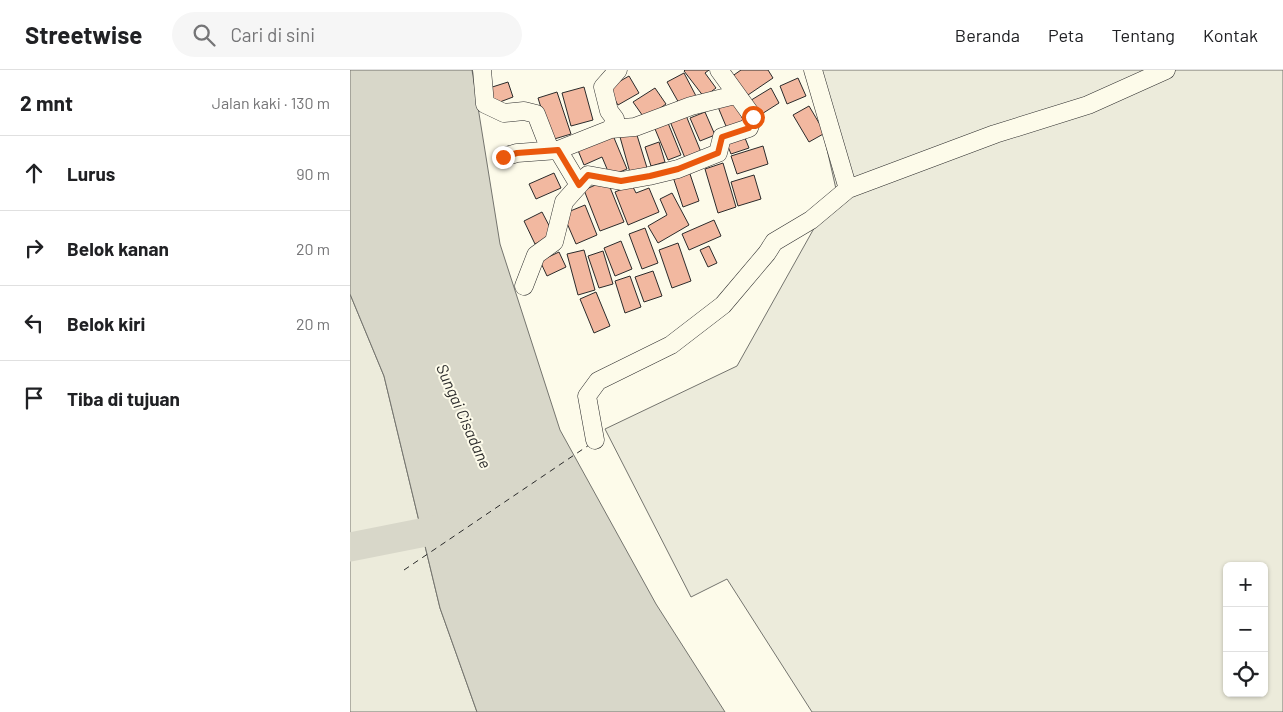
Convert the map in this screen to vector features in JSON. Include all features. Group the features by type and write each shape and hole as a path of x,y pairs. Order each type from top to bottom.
{"street":[{"path":"482,70 485,104 504,113 524,111 536,114 554,150 579,185"},
{"path":"611,129 615,119 609,111 603,87 618,70"},
{"path":"524,286 536,255 554,242 564,202 588,175 621,181 678,169 718,153 722,137 749,128 753,117 735,95 719,70"},
{"path":"813,70 848,189"},
{"path":"595,440 587,396 598,381 671,345 723,305 774,242 811,220 848,189 995,134 1088,105 1166,70"},
{"path":"503,157 517,153 554,150 611,129 635,127 691,106 735,95"}],"shaded area":[{"path":"809,70 1283,70 1283,712 812,712 727,579 691,597 605,429 737,366 836,189"},
{"path":"350,294 384,376 440,608 477,712 350,712"}],"water":[{"name":"Sungai Cisadane","path":"350,70 472,70 500,244 560,430 656,604 725,712 477,712 440,608 384,376 350,294"}],"building":[{"path":"685,70 709,70 705,73 716,88 704,97"},
{"path":"741,70 768,70 773,78 745,97 731,77"},
{"path":"684,73 696,96 680,105 667,82"},
{"path":"629,76 639,93 618,105 608,88"},
{"path":"798,78 806,96 787,104 780,86"},
{"path":"508,82 513,97 492,105 486,89"},
{"path":"584,87 593,120 571,126 562,93"},
{"path":"655,88 666,104 645,119 633,102"},
{"path":"771,88 779,103 757,117 748,102"},
{"path":"557,92 571,134 551,140 538,98"},
{"path":"734,100 745,124 728,131 718,107"},
{"path":"809,106 825,133 809,142 793,115"},
{"path":"705,112 715,135 700,141 690,118"},
{"path":"685,113 701,152 685,158 669,119"},
{"path":"668,123 681,155 668,160 655,129"},
{"path":"636,132 648,171 631,176 620,137"},
{"path":"612,133 627,169 610,176 602,157 584,165 577,148"},
{"path":"743,133 749,148 731,154 725,139"},
{"path":"659,142 665,162 651,166 645,147"},
{"path":"763,146 768,164 737,174 731,156"},
{"path":"723,163 736,207 718,213 705,169"},
{"path":"689,171 699,201 683,207 673,177"},
{"path":"554,173 561,188 536,199 529,184"},
{"path":"754,175 761,199 738,206 731,182"},
{"path":"607,180 624,222 600,231 584,190"},
{"path":"632,185 636,193 649,188 659,212 628,225 615,192"},
{"path":"672,193 689,225 658,243 648,226 667,215 660,199"},
{"path":"585,205 597,235 576,244 563,214"},
{"path":"542,212 554,235 535,244 524,221"},
{"path":"714,220 721,236 689,250 682,234"},
{"path":"645,228 658,263 642,269 629,234"},
{"path":"621,241 632,269 615,276 604,248"},
{"path":"678,243 691,281 672,288 659,250"},
{"path":"709,246 717,263 708,267 700,250"},
{"path":"584,250 595,290 578,295 567,254"},
{"path":"603,251 613,284 599,288 588,256"},
{"path":"559,252 566,267 547,276 540,261"},
{"path":"653,271 662,296 644,302 635,277"},
{"path":"630,276 641,307 625,313 615,281"},
{"path":"596,292 610,326 594,333 580,299"}],"waterway":[{"path":"350,547 461,525"}],"ferry route":[{"path":"404,570 589,445"}],"route":[{"path":"503,157 517,153 558,150 579,185 588,175 621,181 678,169 718,153 722,137 749,128 753,117"}]}
